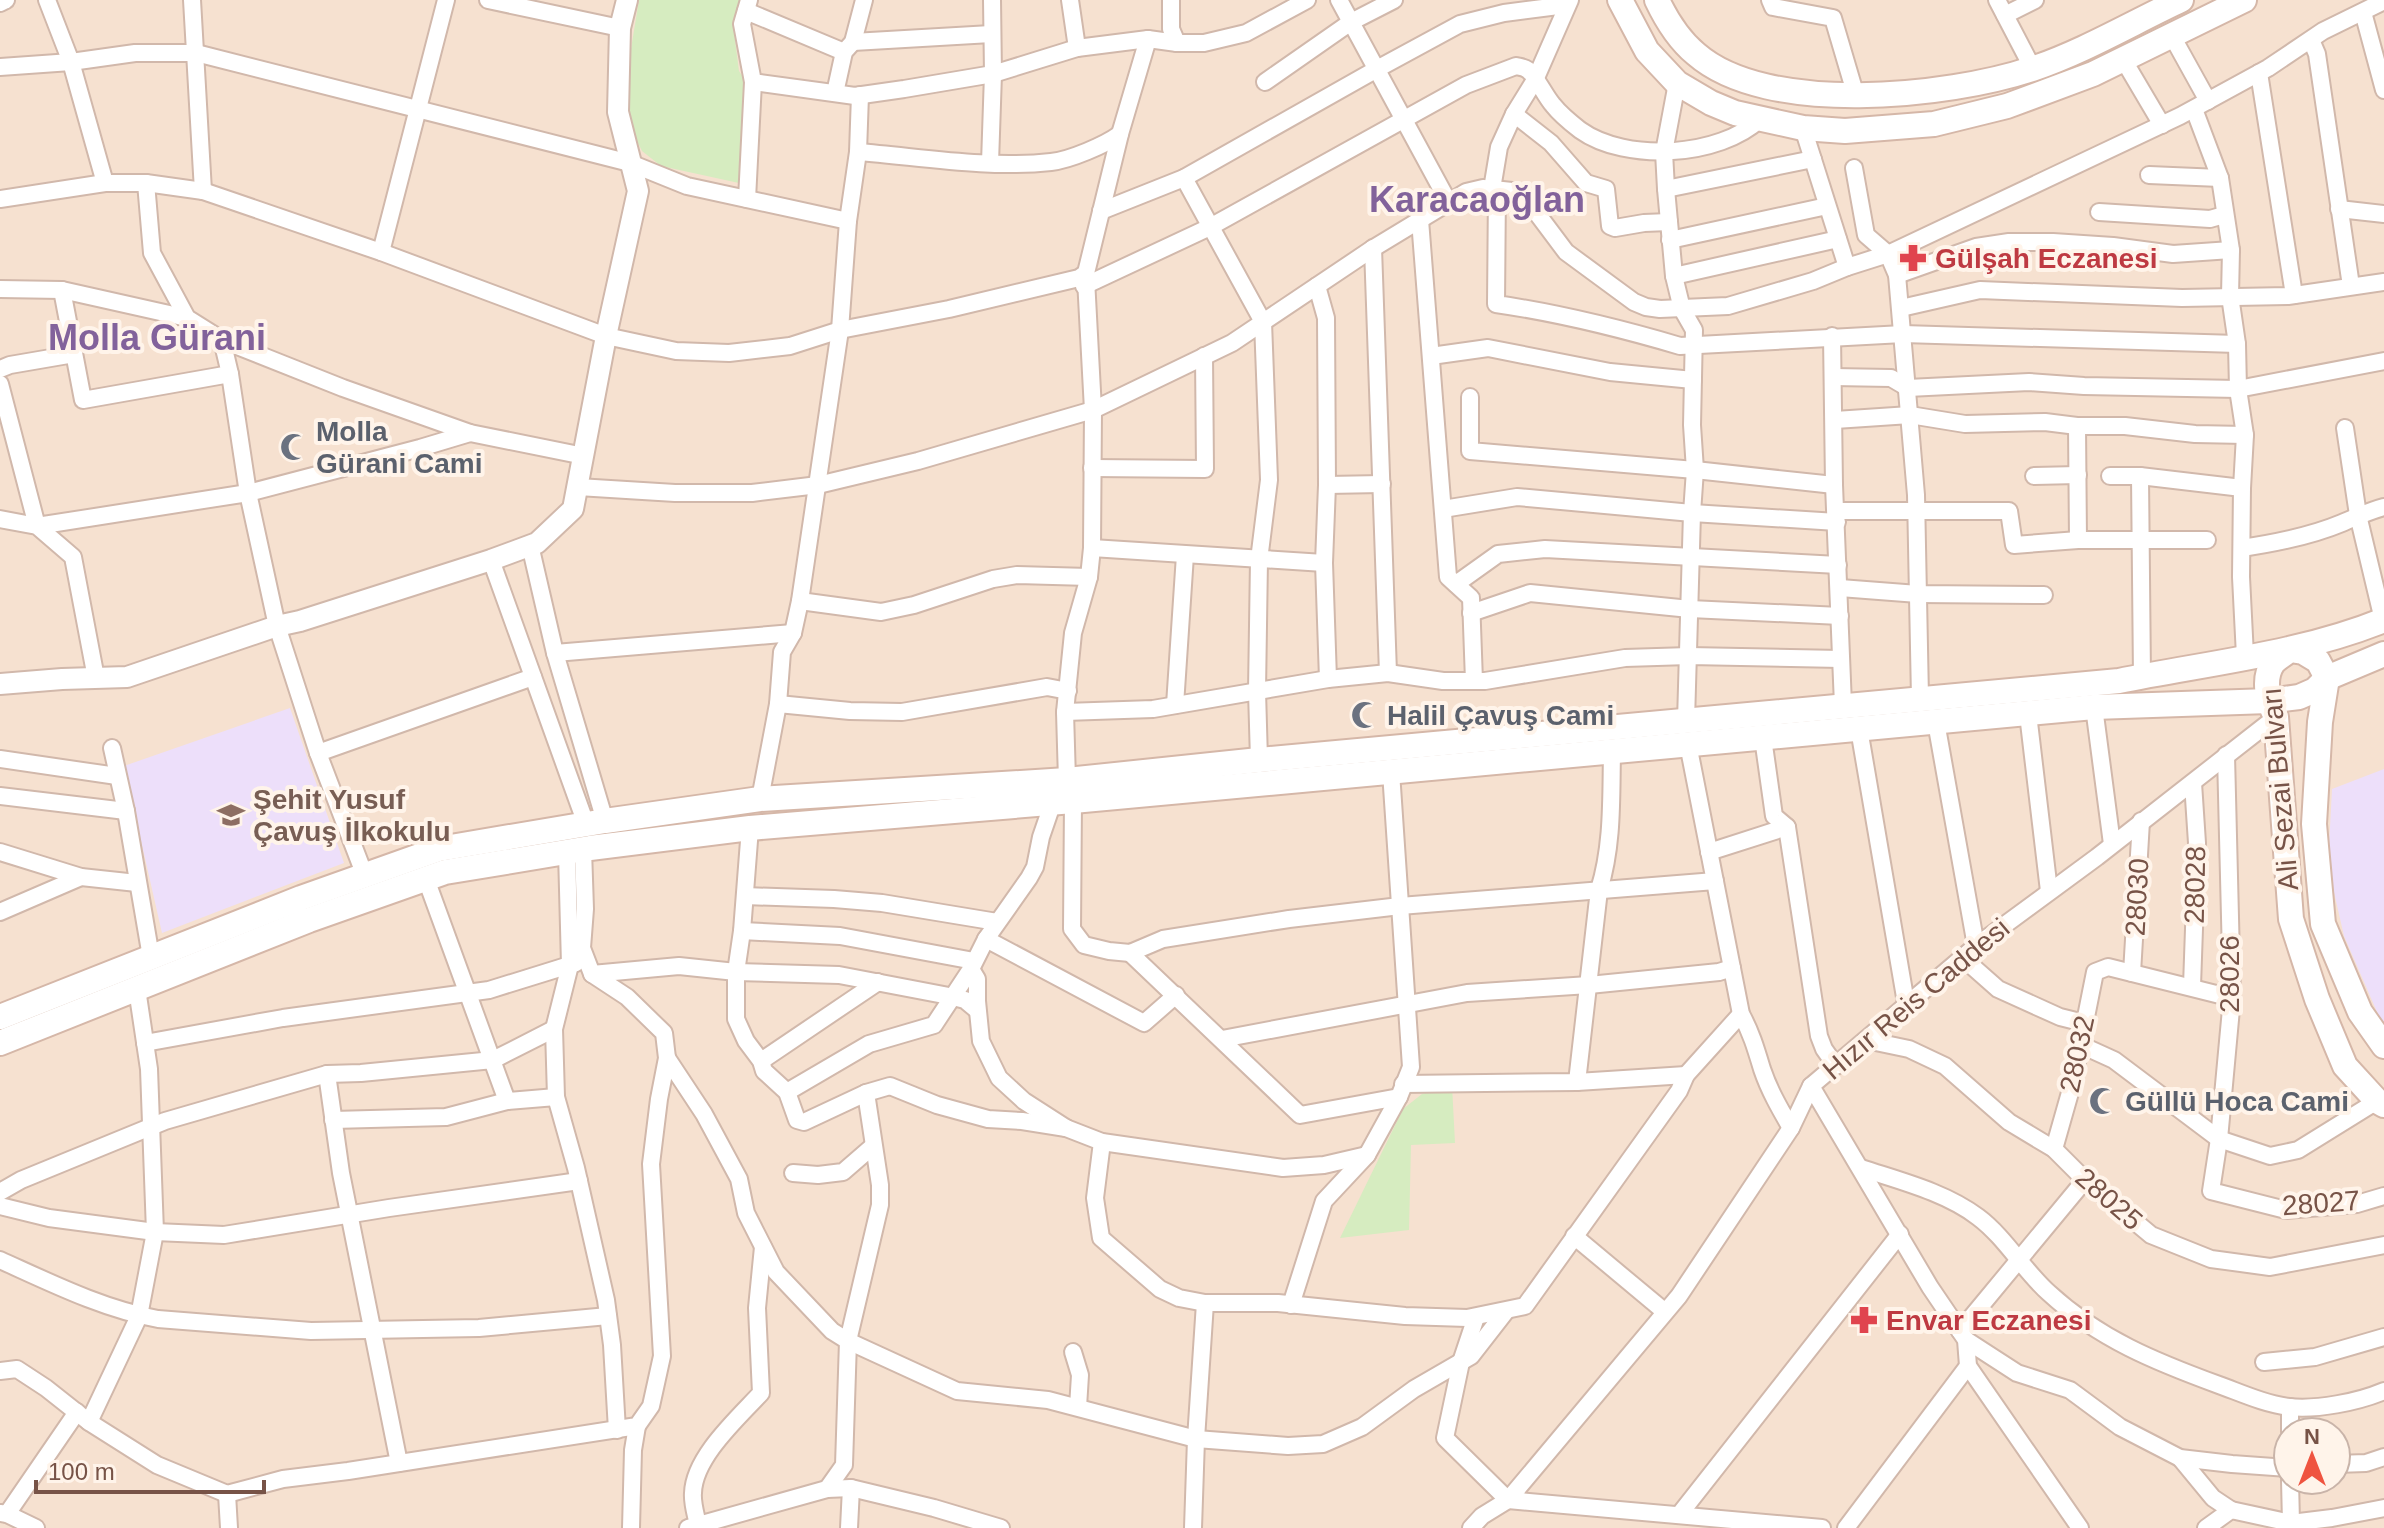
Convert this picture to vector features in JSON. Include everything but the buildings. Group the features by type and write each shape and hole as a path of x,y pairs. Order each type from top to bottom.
{"main road":[{"path":"1620,0 1647,51 1677,83 1711,103 1735,113 1803,128 1845,131 1934,124 2007,106 2093,74 2244,0"},
{"path":"1657,0 1666,19 1696,54 1727,73 1766,86 1820,95 1856,96 1953,88 2033,69 2181,0"},
{"path":"0,1043 309,920 445,872 575,850 1064,794 1391,772 1612,752 1687,733 1843,705 2119,681 2290,650 2384,620"},
{"name":"Ali Sezai Bulvarı","path":"2381,1103 2345,1066 2317,999 2291,919 2267,682 2274,662 2290,650 2303,652 2318,661 2327,678 2320,722 2314,824 2323,924 2360,1012 2384,1046"},
{"path":"0,1017 301,898 439,849 596,822 760,799 1064,794 1259,760 1687,733 1763,738 2094,707 2272,709 2315,690 2327,678 2384,654"}],"street":[{"path":"0,3 6,0"},
{"path":"47,0 71,62 105,183"},
{"path":"192,0 203,191"},
{"path":"381,252 446,0"},
{"path":"488,0 620,28"},
{"path":"0,684 127,677 537,543 573,509 638,191 618,112 620,28 627,0"},
{"path":"835,93 864,0"},
{"path":"990,163 992,0"},
{"path":"1070,0 1077,48"},
{"path":"1171,0 1171,29 1177,43"},
{"path":"753,82 860,95 993,74 1077,48 1148,39 1204,43 1246,33 1307,0"},
{"path":"1339,0 1449,203"},
{"path":"1265,82 1351,22 1394,0"},
{"path":"1770,0 1773,7 1833,18 1856,96"},
{"path":"2033,69 2001,8 2035,0"},
{"path":"578,487 675,493 752,493 818,485 918,461 1093,410 1232,343 1373,248 1466,192 1483,188 1512,191 1533,208 1566,252 1634,302 1646,307 1682,309 1728,306 1813,281 1888,254 2162,125 2259,73 2323,31 2384,1"},
{"path":"1101,211 1184,178 1460,24 1567,2"},
{"path":"1567,2 1535,80 1514,114 1499,147 1494,189 1496,304 1538,310 1680,346 1903,334 2237,344"},
{"path":"747,199 753,82 742,24 748,5 848,47 991,34"},
{"path":"2363,12 2384,90"},
{"path":"2172,36 2201,105 2220,178 2231,250 2230,296 2245,435 2241,577 2245,656"},
{"path":"1148,39 1120,134 1085,280 1093,410 1092,548 1089,577 1073,633 1065,712 1064,794 1072,929 1084,945 1130,953 1163,939 1289,919 1400,906 1715,881"},
{"path":"2311,40 2317,54 2351,286"},
{"path":"0,67 135,53 196,53 630,163 687,186 848,221"},
{"path":"2123,59 2162,125"},
{"path":"0,199 105,183 146,183 203,191 381,252 606,336 676,351 729,353 790,346 840,330 964,306 1079,278 1085,280 1210,227 1466,85 1516,66 1528,70 1553,106 1580,130 1600,142 1639,152 1664,152 1708,144 1748,130 1760,119"},
{"path":"2259,73 2294,295"},
{"path":"1677,83 1664,152 1674,276 1682,309 1694,330 1692,425 1695,470 1687,733 1741,1014 1752,1033 1778,1106 1791,1128"},
{"path":"760,799 778,704 782,652 793,633 800,601 818,485 840,330 848,221 858,152 860,95"},
{"path":"1514,114 1551,143 1586,183 1606,189 1610,226 1669,222"},
{"path":"1803,128 1847,267"},
{"path":"858,152 990,163 1054,162 1120,134"},
{"path":"1666,189 1813,159"},
{"path":"1854,168 1866,235 1888,254 1897,275 1916,512 1920,698"},
{"path":"2149,175 2220,178"},
{"path":"1184,178 1263,322 1269,480 1259,560 1259,760"},
{"path":"146,183 152,253 187,318"},
{"path":"1670,240 1827,206"},
{"path":"2339,209 2384,214"},
{"path":"2099,212 2210,219 2224,215"},
{"path":"1420,220 1448,577 1471,598 1474,681"},
{"path":"1674,276 1838,239"},
{"path":"1897,275 1976,247 2009,242 2113,246 2173,254 2231,250"},
{"path":"1373,248 1388,673"},
{"path":"1901,308 1980,290 2123,296 2294,295 2384,282"},
{"path":"1317,286 1326,318 1324,563 1328,679"},
{"path":"0,289 62,290 187,318 222,340 343,388 470,433 584,456"},
{"path":"62,290 83,400 230,374"},
{"path":"1832,336 1834,485 1843,705"},
{"path":"222,340 248,493 277,626 318,753 365,876"},
{"path":"1431,356 1488,348 1610,372 1693,380"},
{"path":"0,369 74,354"},
{"path":"1092,468 1205,469 1204,356"},
{"path":"1833,377 1891,378 1908,388 2029,382 2238,389 2384,361"},
{"path":"0,384 37,526 73,557 96,678"},
{"path":"1470,397 1470,451 1834,485"},
{"path":"1835,420 1910,415 1965,424 2045,422 2245,435"},
{"path":"2077,426 2078,540"},
{"path":"2345,428 2358,515 2384,620"},
{"path":"0,519 37,526 248,493 470,433"},
{"path":"2034,476 2078,475"},
{"path":"2110,476 2140,476 2242,488"},
{"path":"2140,476 2142,677"},
{"path":"1327,485 1382,484"},
{"path":"1443,509 1517,497 1692,513 1837,516 2009,511 2014,545 2078,540 2207,540"},
{"path":"2242,548 2279,542 2384,507"},
{"path":"530,545 596,822"},
{"path":"1092,548 1324,563"},
{"path":"1456,584 1498,554 1545,549 1838,565"},
{"path":"1175,705 1185,555"},
{"path":"491,560 533,677 596,822"},
{"path":"800,601 881,612 1005,577 1089,577"},
{"path":"1840,588 1918,594 2044,595"},
{"path":"1471,613 1530,593 1690,609 1840,616"},
{"path":"555,653 793,633"},
{"path":"1065,712 1153,709 1328,679 1388,673 1443,681 1474,681 1625,658 1841,659"},
{"path":"318,753 533,677"},
{"path":"778,704 902,712 1047,687 1068,691"},
{"path":"2094,707 2112,844"},
{"name":"Hızır Reis Caddesi","path":"1471,1528 1482,1516 1508,1500 1679,1296 1791,1128 1811,1086 1906,1003 2193,783 2272,709"},
{"path":"2028,714 2049,891"},
{"path":"1936,722 1970,953 1979,975 1998,989 2060,1017 2084,1023"},
{"path":"1859,729 1906,1003"},
{"path":"1763,738 1774,816 1787,827 1819,1036 1836,1066"},
{"path":"112,748 151,957"},
{"path":"1577,1082 1599,890 1605,872 1610,834 1612,752"},
{"name":"28026","path":"2211,1191 2232,998 2226,755"},
{"path":"0,759 117,776"},
{"path":"1291,1305 1324,1201 1367,1155 1411,1067 1391,772"},
{"name":"28028","path":"2192,986 2197,843 2193,783"},
{"path":"787,1092 869,1044 934,1025 986,939 1029,878 1035,867 1041,837 1064,794"},
{"path":"0,796 126,811"},
{"name":"28030","path":"2132,973 2141,821"},
{"path":"1709,852 1787,827"},
{"path":"750,828 736,972 736,1019 764,1071 787,1092 797,1120 804,1122 866,1093 890,1086 937,1105 988,1119 1066,1128"},
{"path":"575,850 583,966 554,1029 556,1097 579,1181 608,1316 617,1430"},
{"path":"0,852 81,877 137,883"},
{"path":"0,912 81,877"},
{"path":"426,879 507,1101"},
{"path":"745,896 882,903 997,922"},
{"path":"742,931 840,936 917,949 973,965"},
{"path":"986,939 1144,1023 1176,995"},
{"path":"1130,953 1300,1115 1401,1090 1686,1075"},
{"path":"973,965 977,979 981,1041 999,1078 1024,1101 1066,1128 1102,1142 1283,1168 1324,1165 1367,1155"},
{"path":"583,966 627,997 664,1033 667,1058 651,1164 662,1356 651,1406 637,1426 633,1450 631,1528"},
{"path":"145,1043 283,1018 489,990 583,966 679,966 736,972 839,975 965,1000 977,1010"},
{"name":"28032","path":"2054,1149 2081,1045 2095,972 2108,967 2132,973"},
{"path":"1222,1039 1467,993 1588,985 1719,972 1732,968"},
{"path":"2132,973 2232,998"},
{"path":"761,1061 878,982"},
{"path":"36,1528 3,1514 83,1417 139,1316 155,1232 153,1126 137,989"},
{"path":"1102,1142 1095,1198 1101,1238 1160,1289 1179,1298 1205,1303 1291,1305 1405,1316 1476,1317 1506,1311 1525,1306 1679,1091 1686,1075 1741,1014"},
{"path":"0,1192 21,1180 153,1126 327,1074 493,1060 554,1029"},
{"name":"28025","path":"1866,1040 1909,1049 1945,1066 2009,1122 2054,1149 2085,1180 2151,1235 2211,1259 2270,1267 2384,1245"},
{"path":"2081,1045 2114,1060 2219,1139 2270,1156 2298,1150 2381,1103"},
{"path":"667,1058 704,1114 739,1179 746,1213 776,1272 832,1331 957,1391 1048,1400 1196,1439 1288,1446 1323,1444 1362,1427 1414,1389 1471,1356 1506,1311"},
{"path":"327,1074 348,1214 399,1463"},
{"path":"1811,1086 1930,1287 1963,1335 2017,1373 2070,1390 2120,1427 2180,1458 2272,1467"},
{"path":"827,1489 844,1465 848,1341 880,1205 880,1185 866,1093"},
{"path":"333,1120 446,1117 507,1101 556,1097"},
{"path":"793,1173 818,1175 843,1172 873,1146"},
{"path":"1861,1168 1958,1204 1981,1219 2047,1292 2093,1329 2130,1349 2219,1385 2290,1407 2362,1400 2384,1391"},
{"path":"2071,1524 1968,1366 1963,1335 2004,1276 2085,1180"},
{"path":"0,1206 49,1218 155,1232 224,1235 579,1181"},
{"name":"28027","path":"2211,1191 2286,1210 2357,1204 2384,1196"},
{"path":"1679,1515 1900,1234"},
{"path":"1574,1236 1664,1311"},
{"path":"764,1245 757,1308 761,1393 720,1437 701,1466 693,1492 693,1526 827,1489 851,1488 1001,1528"},
{"path":"0,1260 93,1300 139,1316 158,1319 311,1331 479,1328 608,1316"},
{"path":"1193,1528 1205,1303"},
{"path":"1476,1317 1461,1362 1445,1438 1508,1500 1822,1528"},
{"path":"2264,1362 2315,1357 2384,1337"},
{"path":"1073,1352 1080,1375 1078,1407"},
{"path":"1846,1528 1968,1366"},
{"path":"0,1371 17,1369 157,1465 227,1494 283,1479 637,1426"},
{"path":"2290,1407 2290,1416"},
{"path":"2352,1463 2384,1457"},
{"path":"2180,1458 2213,1498 2231,1510 2290,1525 2384,1508"},
{"path":"849,1528 851,1488"},
{"path":"227,1494 229,1528"},
{"path":"2290,1496 2290,1525"},
{"path":"2206,1528 2231,1510"}],"shaded area":[{"path":"0,0 2384,0 2384,1528 0,1528"},
{"name":"Şehit Yusuf Çavuş İlkokulu","path":"290,708 344,863 162,933 124,766"},
{"path":"2384,769 2384,1028 2344,936 2328,866 2332,789"}],"green space":[{"path":"639,0 741,0 734,32 739,71 751,89 748,185 661,166 642,151 630,127 626,79"},
{"path":"1452,1085 1455,1143 1411,1145 1409,1230 1340,1238 1403,1109 1422,1094"}],"place":[{"name":"Gülşah Eczanesi","path":"1913,258"},
{"name":"Molla Gürani Cami","path":"294,447"},
{"name":"Halil Çavuş Cami","path":"1365,715"},
{"name":"Şehit Yusuf Çavuş İlkokulu","path":"231,815"},
{"name":"Güllü Hoca Cami","path":"2103,1101"},
{"name":"Envar Eczanesi","path":"1864,1320"}],"district":[{"name":"Karacaoğlan","path":"1477,199"},
{"name":"Molla Gürani","path":"157,337"}]}
